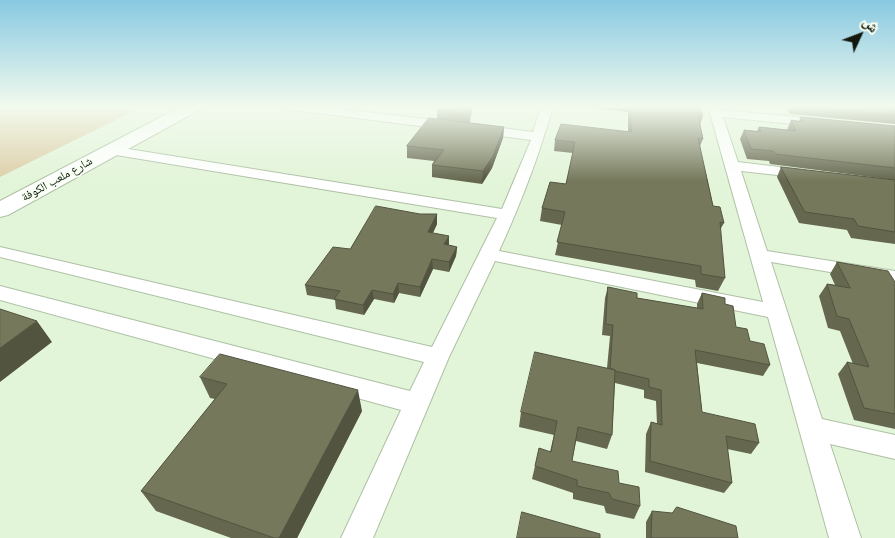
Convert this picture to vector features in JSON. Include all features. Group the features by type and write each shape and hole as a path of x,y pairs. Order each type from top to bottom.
{"main road":[{"name":"شارع ملعب الكوفة","path":"6,191 122,131"},
{"name":"شارع ملعب الكوفة","path":"0,210 146,131"},
{"path":"58,164 63,168 79,167"},
{"path":"6,191 29,186 34,189 34,192"}],"street":[{"path":"498,131 539,137"},
{"path":"357,538 438,357 489,254 541,131"},
{"path":"722,131 846,538"},
{"path":"110,150 506,215"},
{"path":"733,166 819,176"},
{"path":"0,252 438,357"},
{"path":"489,254 777,312"},
{"path":"760,255 895,277"},
{"path":"0,293 418,404"},
{"path":"812,428 895,447"}],"shaded area":[{"path":"0,131 93,131 0,177"}],"building":[{"path":"419,131 502,131 493,156 483,171 432,165 444,150 407,146"},
{"path":"558,131 701,131 703,139 698,138 713,206 720,207 724,223 720,222 725,278 701,274 701,266 557,242 565,212 542,208 550,182 566,184 575,142 555,140"},
{"path":"744,131 895,131 895,168 775,154 773,151 751,149"},
{"path":"781,167 895,180 895,232 858,226 854,219 805,212"},
{"path":"376,206 420,214 437,214 428,232 449,236 444,244 457,247 449,262 432,259 420,287 398,283 393,294 372,290 363,305 334,299 340,291 305,285 333,247 350,249"},
{"path":"837,262 888,271 895,282 895,414 864,408 847,362 869,367 849,319 837,316 827,284 850,288"},
{"path":"608,287 637,293 637,298 703,309 702,293 725,298 725,304 733,306 736,327 747,329 750,341 764,344 770,365 695,350 702,412 755,424 759,443 726,436 732,483 650,461 651,422 662,425 661,390 649,387 649,379 615,371 610,368 613,325 606,324"},
{"path":"0,309 37,321 0,348"},
{"path":"535,352 615,370 612,435 578,427 572,461 618,471 619,483 639,487 640,506 612,499 609,493 577,486 577,480 535,466 539,448 551,452 557,421 521,412"},
{"path":"220,354 358,390 279,538 274,538 141,491 227,384 200,377"},
{"path":"677,507 736,526 738,538 651,538 652,511 672,513"},
{"path":"522,512 600,534 600,538 517,538"}]}
